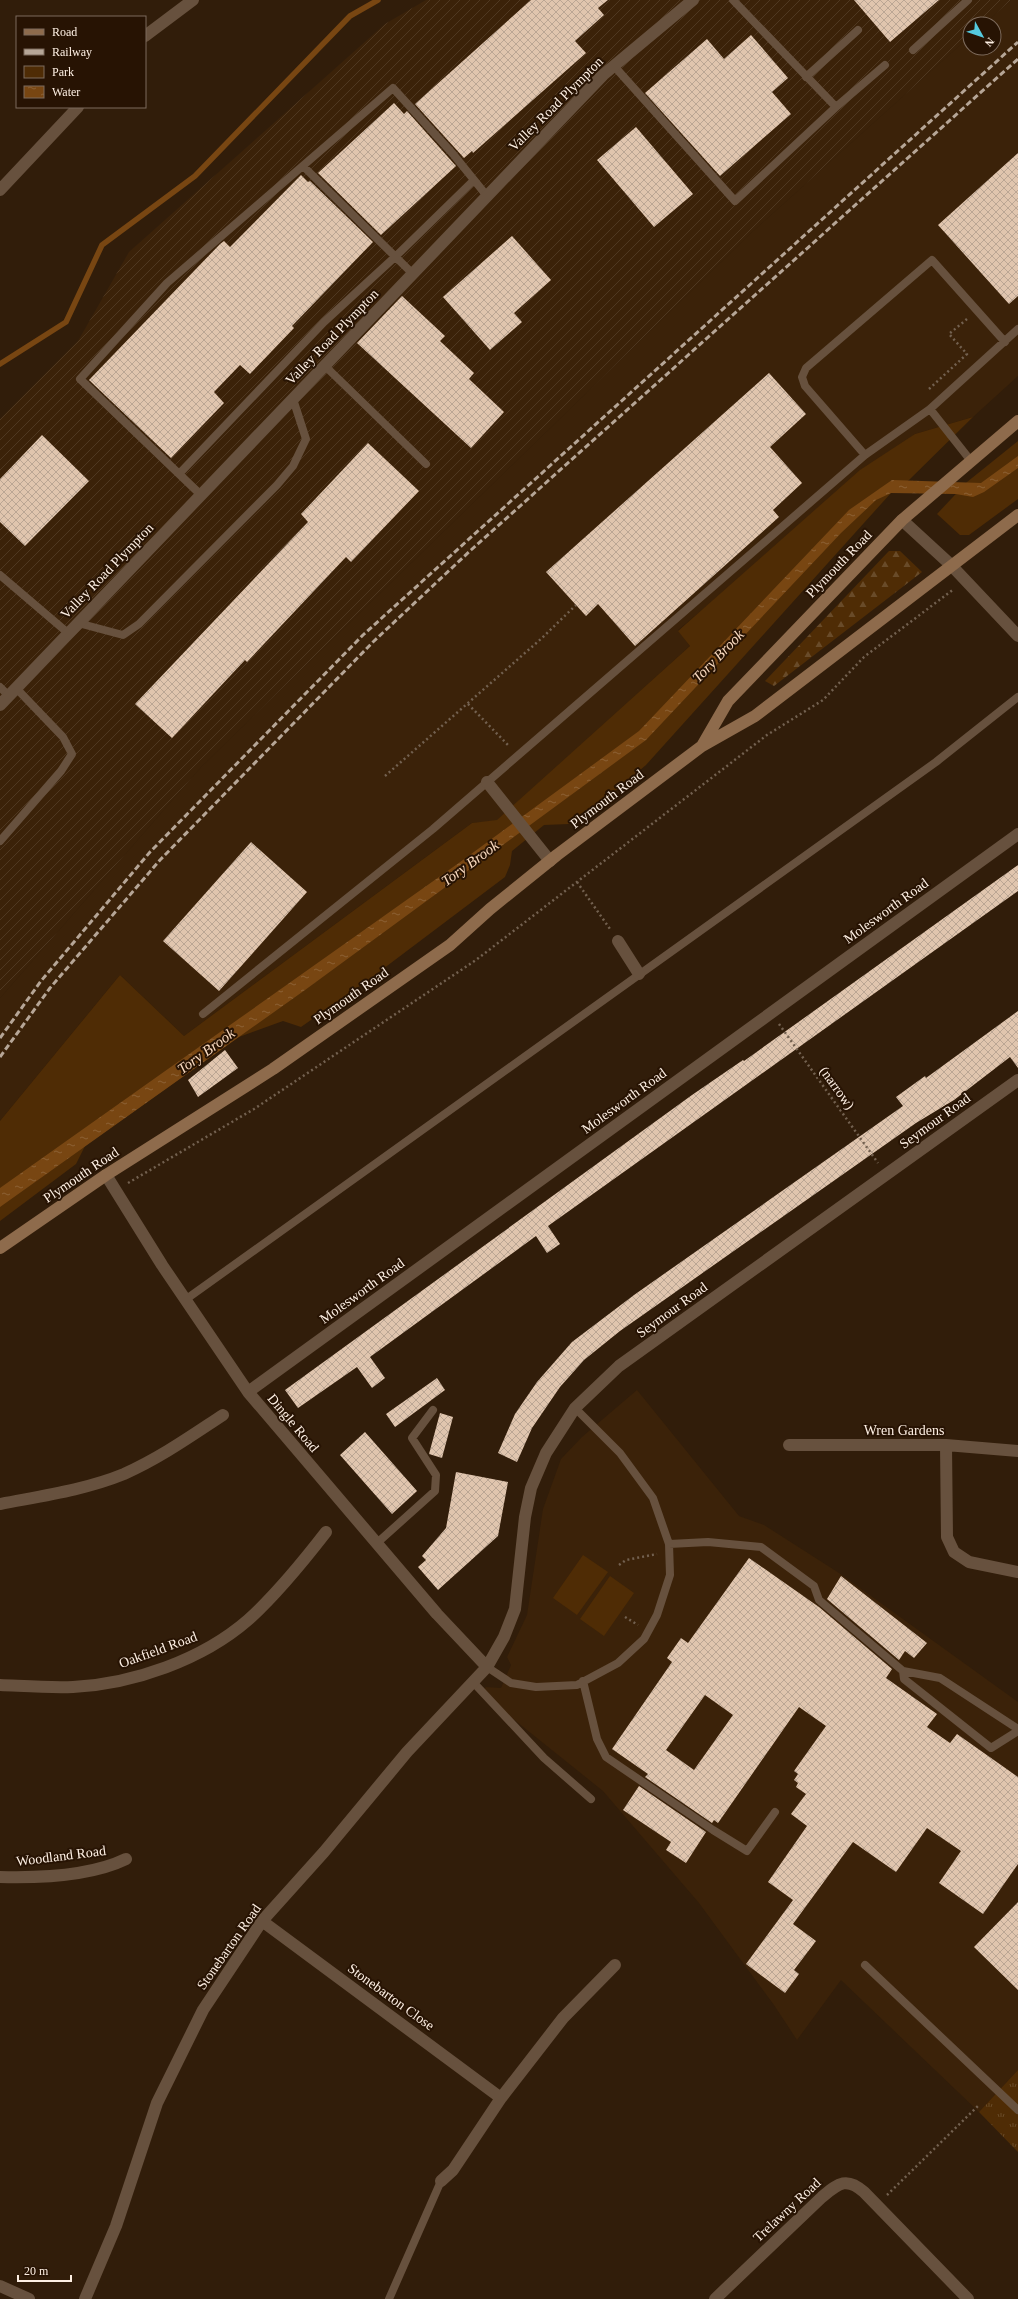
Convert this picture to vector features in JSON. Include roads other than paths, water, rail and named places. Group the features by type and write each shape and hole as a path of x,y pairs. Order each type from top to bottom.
{"main road":[{"name":"Plymouth Road","path":"702,746 728,701 902,520 1018,421"},
{"name":"Plymouth Road","path":"0,1248 106,1175 273,1069 450,945 490,909 550,861 702,746 755,716 951,565 1016,519"}],"street":[{"path":"146,35 193,0"},
{"name":"Valley Road Plympton","path":"0,705 8,691 78,623 487,196 614,66 694,0"},
{"path":"0,190 77,108"},
{"path":"902,520 951,565 1016,632"},
{"path":"487,782 550,861"},
{"name":"Molesworth Road","path":"248,1392 1018,834"},
{"path":"618,941 639,974"},
{"name":"Seymour Road","path":"487,1667 504,1637 514,1609 525,1517 531,1488 546,1452 575,1408 619,1366 1018,1080"},
{"name":"Dingle Road","path":"106,1175 184,1300 248,1392 437,1614 487,1667"},
{"path":"0,1504 61,1493 123,1474 162,1455 223,1415"},
{"name":"Wren Gardens","path":"789,1445 946,1445 1018,1451"},
{"path":"946,1445 947,1538 954,1552 969,1562 1018,1572"},
{"name":"Oakfield Road","path":"0,1685 73,1687 119,1681 159,1669 206,1649 247,1620 291,1577 326,1532"},
{"name":"Stonebarton Road","path":"85,2299 116,2226 157,2103 203,2010 262,1921 324,1852 407,1752 487,1667"},
{"name":"Woodland Road","path":"0,1877 75,1872 110,1867 126,1859"},
{"name":"Stonebarton Close","path":"262,1921 501,2098"},
{"path":"441,2181 453,2170 501,2098 563,2018 615,1965"},
{"name":"Trelawny Road","path":"715,2299 836,2185 845,2182 855,2184 968,2299"},
{"path":"0,2286 29,2299"}],"lane":[{"path":"733,0 836,107"},
{"path":"913,50 968,0"},
{"path":"806,77 858,30"},
{"path":"614,66 735,201 836,107 885,65"},
{"path":"201,495 80,379 167,283 393,88 453,154 487,196"},
{"path":"303,166 413,274"},
{"path":"179,474 324,322 396,256 474,180"},
{"path":"865,455 805,386 802,378 806,368 932,260 1005,342"},
{"path":"203,1014 434,829 865,455 930,409 1018,329"},
{"path":"325,366 426,464"},
{"path":"78,623 123,635 139,624 277,485 293,466 306,439 293,399"},
{"path":"930,409 971,461"},
{"path":"0,574 68,633"},
{"path":"0,841 61,771 72,754 63,737 8,691"},
{"path":"184,1300 936,762 1018,697"},
{"path":"487,1667 511,1683 536,1687 576,1685 618,1663 644,1639 657,1615 670,1574 668,1544 653,1498 620,1453 575,1408"},
{"path":"377,1543 435,1491 436,1475 412,1438 433,1410"},
{"path":"668,1544 708,1542 761,1547 814,1586 819,1600 903,1671 940,1678 1018,1730 991,1748 904,1679 903,1671"},
{"path":"584,1681 597,1739 606,1757 706,1826 747,1851 775,1812"},
{"path":"473,1682 544,1758 591,1799"},
{"path":"865,1965 1018,2110"},
{"path":"389,2299 441,2181"}],"water":[{"name":"Tory Brook","path":"1018,456 1018,468 984,492 973,497 956,494 891,493 876,500 841,533 646,740 305,990 0,1207 0,1188 463,860 639,731 849,510 892,480 981,483"}],"waterway":[{"path":"0,364 66,322 102,245 195,176 350,16 378,0"}],"railway":[{"path":"0,1038 41,981 150,852 363,635 1018,42"},
{"path":"0,1057 50,988 160,860 373,642 471,550 1018,59"}]}
